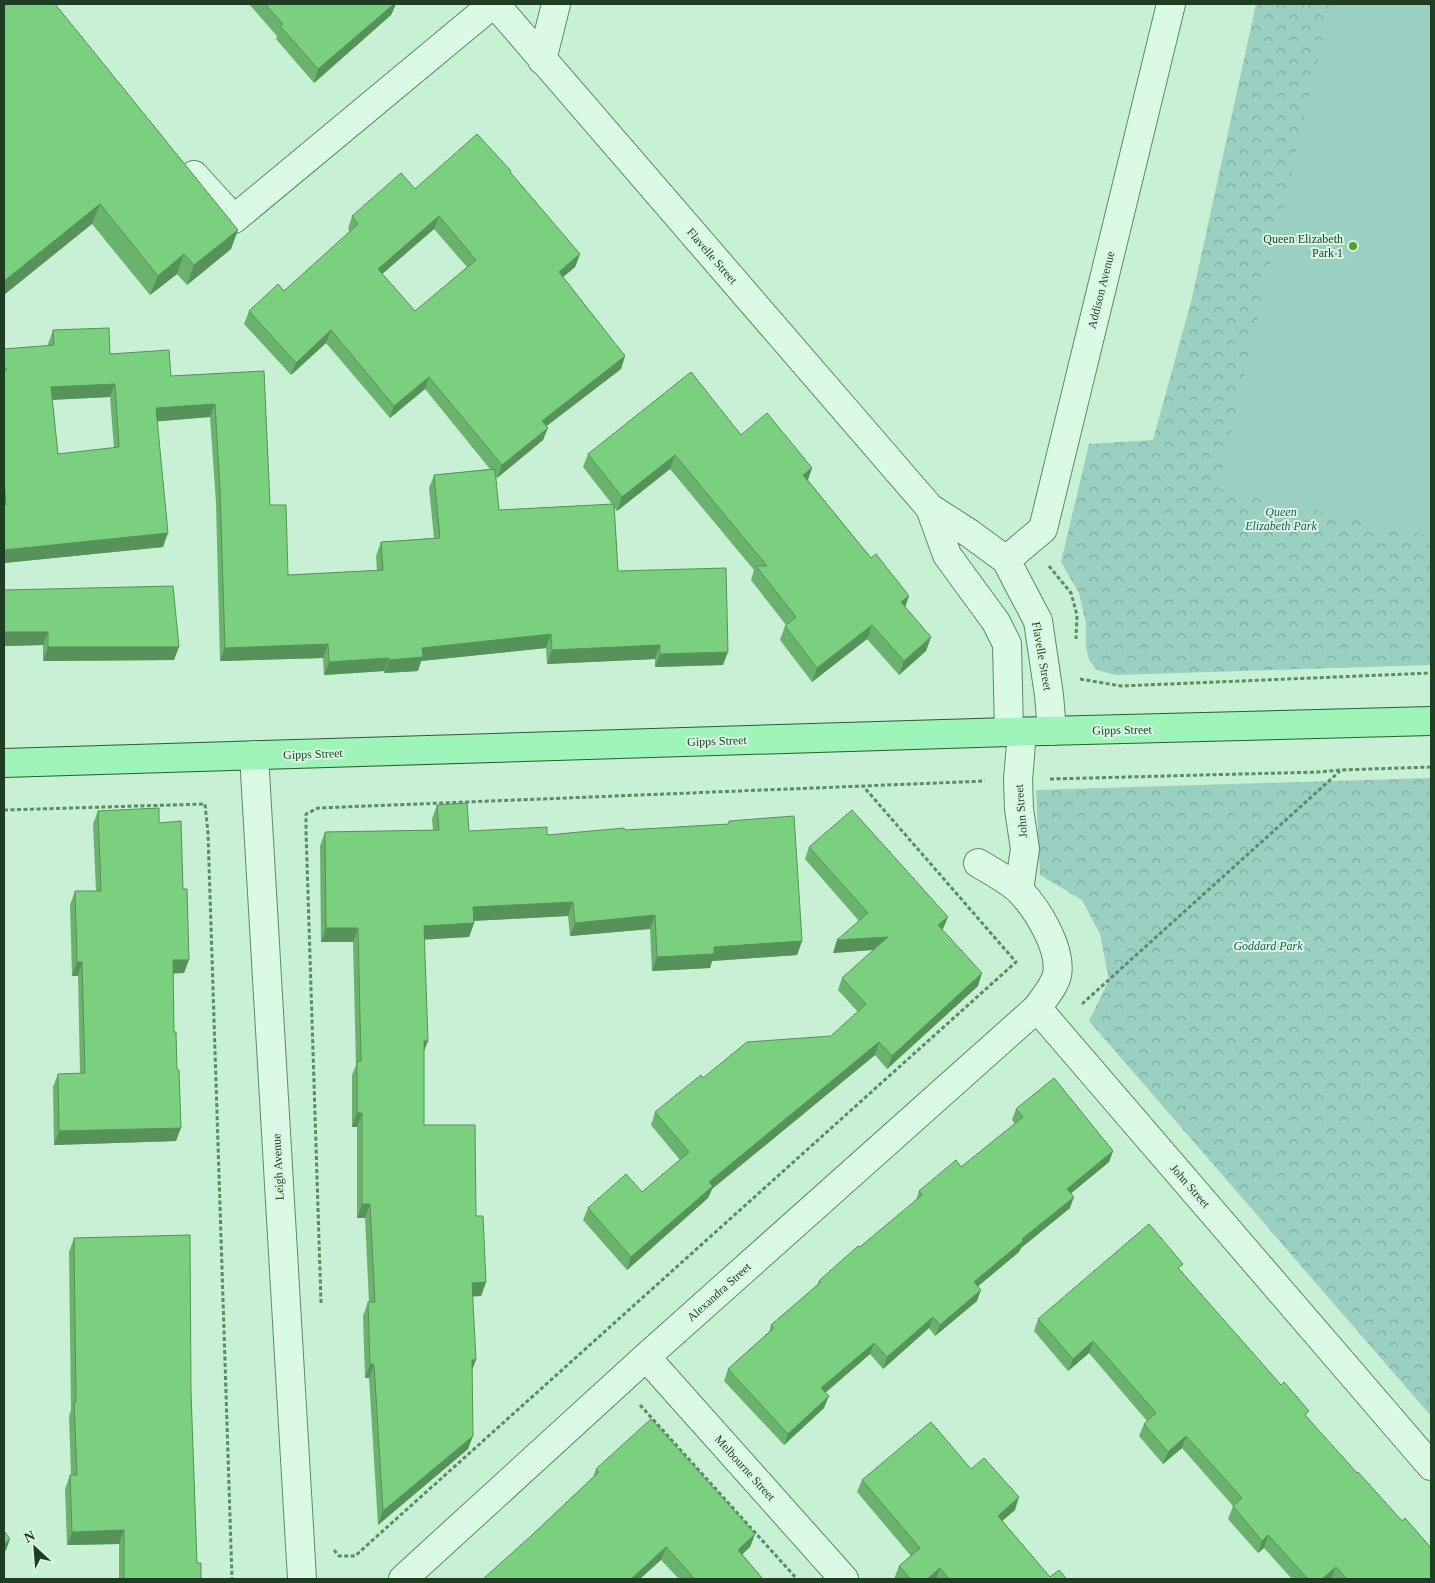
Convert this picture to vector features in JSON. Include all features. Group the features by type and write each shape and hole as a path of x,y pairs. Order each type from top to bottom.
{"main road":[{"name":"Gipps Street","path":"4,763 1431,721"}],"street":[{"name":"Flavelle Street","path":"494,4 930,508 970,533 1006,560 1038,621 1049,695 1052,731"},
{"path":"194,175 234,219 494,4"},
{"path":"542,60 556,4"},
{"name":"Addison Avenue","path":"1006,560 1043,529 1171,4"},
{"name":"Flavelle Street","path":"930,508 947,555 996,622 1007,644 1016,732"},
{"name":"John Street","path":"1016,732 1019,809 1025,849 1019,890"},
{"name":"Leigh Avenue","path":"254,755 302,1579"},
{"path":"978,863 1019,890 1029,902 1055,947 1058,959 1054,985 1037,1008"},
{"name":"John Street","path":"1037,1008 1431,1466"},
{"name":"Alexandra Street","path":"403,1579 646,1357 1037,1008"},
{"name":"Melbourne Street","path":"646,1357 844,1579"}],"path":[{"path":"1046,562 1071,593 1077,615 1076,642"},
{"path":"1075,677 1082,680 1120,686 1431,672"},
{"path":"1050,780 1431,767"},
{"path":"1077,1008 1341,770"},
{"path":"321,1307 306,814 318,808 988,781"},
{"path":"329,1544 339,1556 355,1556 1016,962 863,786"},
{"path":"4,810 205,804 208,833 232,1579"},
{"path":"633,1411 640,1404 797,1579"}],"green space":[{"name":"Queen Elizabeth Park","path":"1256,4 1431,4 1431,665 1116,675 1097,670 1089,660 1086,646 1086,624 1079,593 1061,562 1089,444 1153,440 1192,298"},
{"name":"Queen Elizabeth Park 1","path":"1331,4 1431,4 1431,536 1218,488"},
{"name":"Goddard Park","path":"1431,778 1431,1416 1089,1021 1109,980 1100,934 1082,900 1040,875 1036,790"}],"building":[{"path":"4,4 55,4 238,230 194,265 184,254 158,276 100,204 4,281"},
{"path":"265,4 394,4 318,69 280,26 283,24"},
{"path":"477,134 511,171 580,254 559,272 625,356 542,421 548,428 502,465 429,377 394,406 331,330 296,363 249,311 278,284 284,291 358,224 352,216 401,173 415,189","holes":["439,216 476,260 415,311 378,269"]},
{"path":"109,328 110,354 169,350 171,376 264,371 270,505 286,505 288,575 383,570 381,542 440,538 434,475 495,469 499,510 614,504 618,571 726,568 728,652 660,654 660,645 552,650 551,634 422,648 423,657 389,660 389,658 329,662 328,644 225,648 215,404 156,408 168,533 4,550 4,501 6,505 4,480 4,370 7,370 4,366 4,349 54,345 53,330","holes":["115,384 119,447 58,454 51,387"]},
{"path":"691,372 741,435 767,413 812,468 803,475 871,558 876,554 909,596 901,602 931,637 904,661 872,625 817,668 785,626 796,617 756,566 767,566 675,455 622,497 588,454"},
{"path":"173,586 179,647 48,647 48,632 4,632 4,590"},
{"path":"467,803 469,831 547,827 547,835 624,828 625,830 729,824 729,821 794,816 802,941 714,947 714,954 657,957 655,915 575,923 573,902 473,907 474,923 424,926 428,1041 424,1041 424,1125 475,1125 476,1216 483,1216 486,1282 472,1283 476,1360 472,1360 473,1436 383,1511 374,1364 370,1364 368,1302 375,1302 370,1204 362,1204 362,1113 357,1113 357,1061 361,1061 358,928 326,928 325,832 439,830 437,805"},
{"path":"159,808 159,823 181,821 183,889 187,889 189,960 173,960 174,1032 176,1032 177,1070 179,1070 181,1128 59,1131 58,1074 85,1073 82,962 77,962 75,891 101,891 98,811"},
{"path":"852,810 948,917 938,925 982,973 892,1056 879,1042 709,1182 713,1186 631,1257 588,1208 626,1174 642,1192 689,1152 655,1112 701,1075 703,1078 747,1042 831,1036 866,1004 842,978 888,937 837,940 868,913 809,847"},
{"path":"1054,1078 1113,1151 1067,1189 1074,1197 1022,1239 1023,1241 974,1282 981,1290 940,1325 933,1317 887,1357 874,1343 821,1388 829,1396 788,1434 728,1369 774,1328 771,1325 820,1283 819,1281 858,1246 860,1247 922,1195 919,1191 956,1160 961,1167 1023,1117 1016,1109"},
{"path":"1149,1224 1183,1264 1178,1268 1281,1385 1284,1382 1309,1411 1305,1415 1402,1521 1405,1518 1431,1548 1431,1579 1347,1579 1336,1567 1322,1579 1308,1579 1268,1535 1262,1541 1233,1506 1242,1498 1186,1436 1168,1452 1144,1424 1156,1413 1093,1341 1073,1359 1038,1319"},
{"path":"190,1235 191,1392 197,1563 201,1563 201,1579 124,1579 124,1530 72,1532 70,1475 77,1475 74,1402 76,1402 74,1238"},
{"path":"651,1419 755,1534 738,1550 763,1579 695,1579 666,1547 631,1579 483,1579 599,1472 596,1469"},
{"path":"931,1422 971,1469 984,1458 1019,1497 998,1516 1050,1577 1059,1570 1067,1579 949,1579 940,1568 927,1579 911,1579 899,1566 920,1548 862,1480"},
{"path":"4,1531 10,1539 4,1544"}],"place":[{"name":"Queen Elizabeth Park 1","path":"1353,246"}]}
